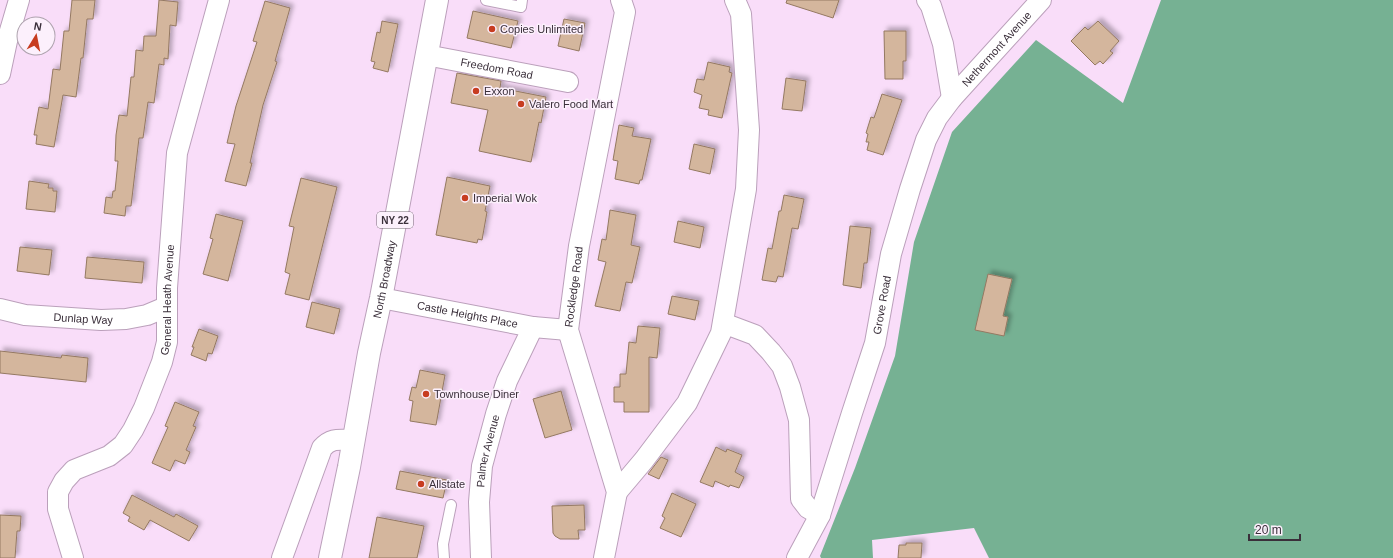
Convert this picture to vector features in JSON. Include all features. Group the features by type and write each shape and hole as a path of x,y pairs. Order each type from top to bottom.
{"main road":[{"name":"North Broadway","path":"330,558 349,467 369,353 381,298 437,0"}],"street":[{"path":"0,74 7,41 19,0"},
{"name":"General Heath Avenue","path":"73,558 58,509 58,492 64,481 74,470 109,456 123,445 144,408 162,362 167,342 166,308 177,153 219,0"},
{"path":"617,492 644,460 687,403 721,333 746,189 748,130 741,14 735,0"},
{"path":"927,0 931,6 943,44 952,98"},
{"name":"Nethermont Avenue","path":"952,98 1041,0"},
{"name":"Rockledge Road","path":"604,558 617,492 562,330 628,4"},
{"name":"Freedom Road","path":"426,55 568,82"},
{"name":"Grove Road","path":"797,558 820,515 875,343 891,254 926,140 937,118 952,98"},
{"name":"Castle Heights Place","path":"381,298 533,327 562,330"},
{"name":"Dunlap Way","path":"0,309 25,315 101,320 126,319 147,315 166,308"},
{"path":"723,323 755,335 772,352 782,366 790,387 799,420 801,499 808,508 820,515"},
{"name":"Palmer Avenue","path":"481,558 479,502 482,466 496,414 507,381 533,327"},
{"path":"282,558 322,448 332,440 353,440"}],"lane":[{"path":"486,0 521,7 522,0"},
{"path":"444,558 443,544 451,505"}],"green space":[{"path":"1161,0 1393,0 1393,558 989,558 974,528 872,540 873,558 821,558 820,556 855,468 895,356 914,242 952,132 1036,40 1123,103"}],"building":[{"path":"72,0 95,0 93,19 87,19 83,58 81,58 76,97 63,95 54,147 36,144 37,135 34,135 39,107 48,109 53,69 60,70 64,31 69,31"},
{"path":"159,0 178,2 176,26 170,25 168,59 164,58 164,65 159,64 154,103 148,102 143,138 139,138 131,206 126,206 125,216 104,213 106,197 112,198 113,191 115,191 118,161 115,161 116,135 119,115 127,116 131,77 134,77 136,50 143,51 144,36 156,36"},
{"path":"787,0 839,0 833,18 786,3"},
{"path":"265,1 290,8 275,61 277,62 263,105 246,186 225,181 235,144 227,143 236,106 257,42 253,41"},
{"name":"Copies Unlimited","path":"473,11 518,21 511,48 467,38"},
{"path":"564,19 585,23 579,51 558,46"},
{"path":"382,21 398,24 388,72 373,68 375,62 371,61 377,32 380,33"},
{"path":"1098,21 1119,41 1110,51 1113,53 1103,64 1100,61 1095,65 1071,41 1085,27 1088,30"},
{"path":"884,31 906,31 906,61 903,61 903,79 885,79"},
{"path":"708,62 730,67 729,72 732,73 722,118 708,115 709,110 699,108 702,95 694,92 697,79 704,80"},
{"path":"457,73 501,81 500,88 546,97 531,162 479,151 488,110 451,103"},
{"path":"786,78 806,81 802,111 782,109"},
{"path":"882,94 902,100 883,155 867,150 869,142 866,142 868,134 866,133 871,117 874,118"},
{"path":"619,125 634,128 632,136 651,139 642,180 640,180 639,184 615,179 618,161 613,160"},
{"path":"694,144 715,149 710,174 689,169"},
{"name":"Imperial Wok","path":"447,177 490,186 485,211 487,212 482,240 478,239 477,243 436,235"},
{"path":"301,178 337,187 309,300 285,294 290,274 285,272 294,227 289,226"},
{"path":"29,181 49,184 48,188 53,188 53,191 57,191 55,212 26,209"},
{"path":"784,195 804,199 798,229 792,228 783,277 778,276 776,282 762,280 768,248 772,249 779,211 781,211"},
{"path":"610,210 636,215 631,245 640,247 632,283 626,282 620,311 595,306 606,262 598,260 602,239 606,240"},
{"path":"216,214 243,221 228,281 203,274 213,239 210,238"},
{"path":"678,221 704,227 700,248 674,242"},
{"path":"850,226 871,228 867,263 864,263 861,288 843,285"},
{"path":"20,247 52,250 49,275 17,271"},
{"path":"87,257 144,262 142,283 85,278"},
{"path":"988,274 1012,279 1003,316 1008,317 1004,336 975,330"},
{"path":"672,296 699,301 695,320 668,314"},
{"path":"312,302 340,309 334,334 306,327"},
{"path":"638,326 660,328 657,358 649,357 649,412 624,412 624,402 614,402 614,387 620,387 620,374 626,374 629,342 636,343"},
{"path":"199,329 218,336 212,354 208,353 206,361 191,355 194,347 192,347"},
{"path":"0,351 61,358 62,355 88,358 86,382 0,373"},
{"name":"Townhouse Diner","path":"420,370 445,375 436,425 410,421 413,401 409,400 412,387 416,388"},
{"path":"561,391 572,430 545,438 533,399"},
{"path":"175,402 199,412 193,426 196,427 186,450 190,452 185,464 175,460 170,471 152,463 168,427 165,426"},
{"path":"716,447 726,452 727,449 742,455 735,472 744,477 739,488 730,485 729,487 715,481 713,487 700,482"},
{"path":"661,457 668,460 659,479 648,474"},
{"name":"Allstate","path":"400,471 447,480 443,498 396,489"},
{"path":"672,493 696,504 681,537 660,528 665,518 662,516"},
{"path":"132,495 174,517 176,514 198,526 189,541 150,520 144,530 128,521 130,517 123,513"},
{"path":"584,505 585,530 578,530 579,539 560,539 555,536 553,533 552,506"},
{"path":"0,515 21,516 20,531 17,531 15,558 0,558"},
{"path":"377,517 424,526 417,558 369,558"},
{"path":"906,543 922,543 921,558 898,558 899,545 906,545"}],"place":[{"name":"Copies Unlimited","path":"492,29"},
{"name":"Exxon","path":"476,91"},
{"name":"Valero Food Mart","path":"521,104"},
{"name":"Imperial Wok","path":"465,198"},
{"name":"Townhouse Diner","path":"426,394"},
{"name":"Allstate","path":"421,484"}]}
